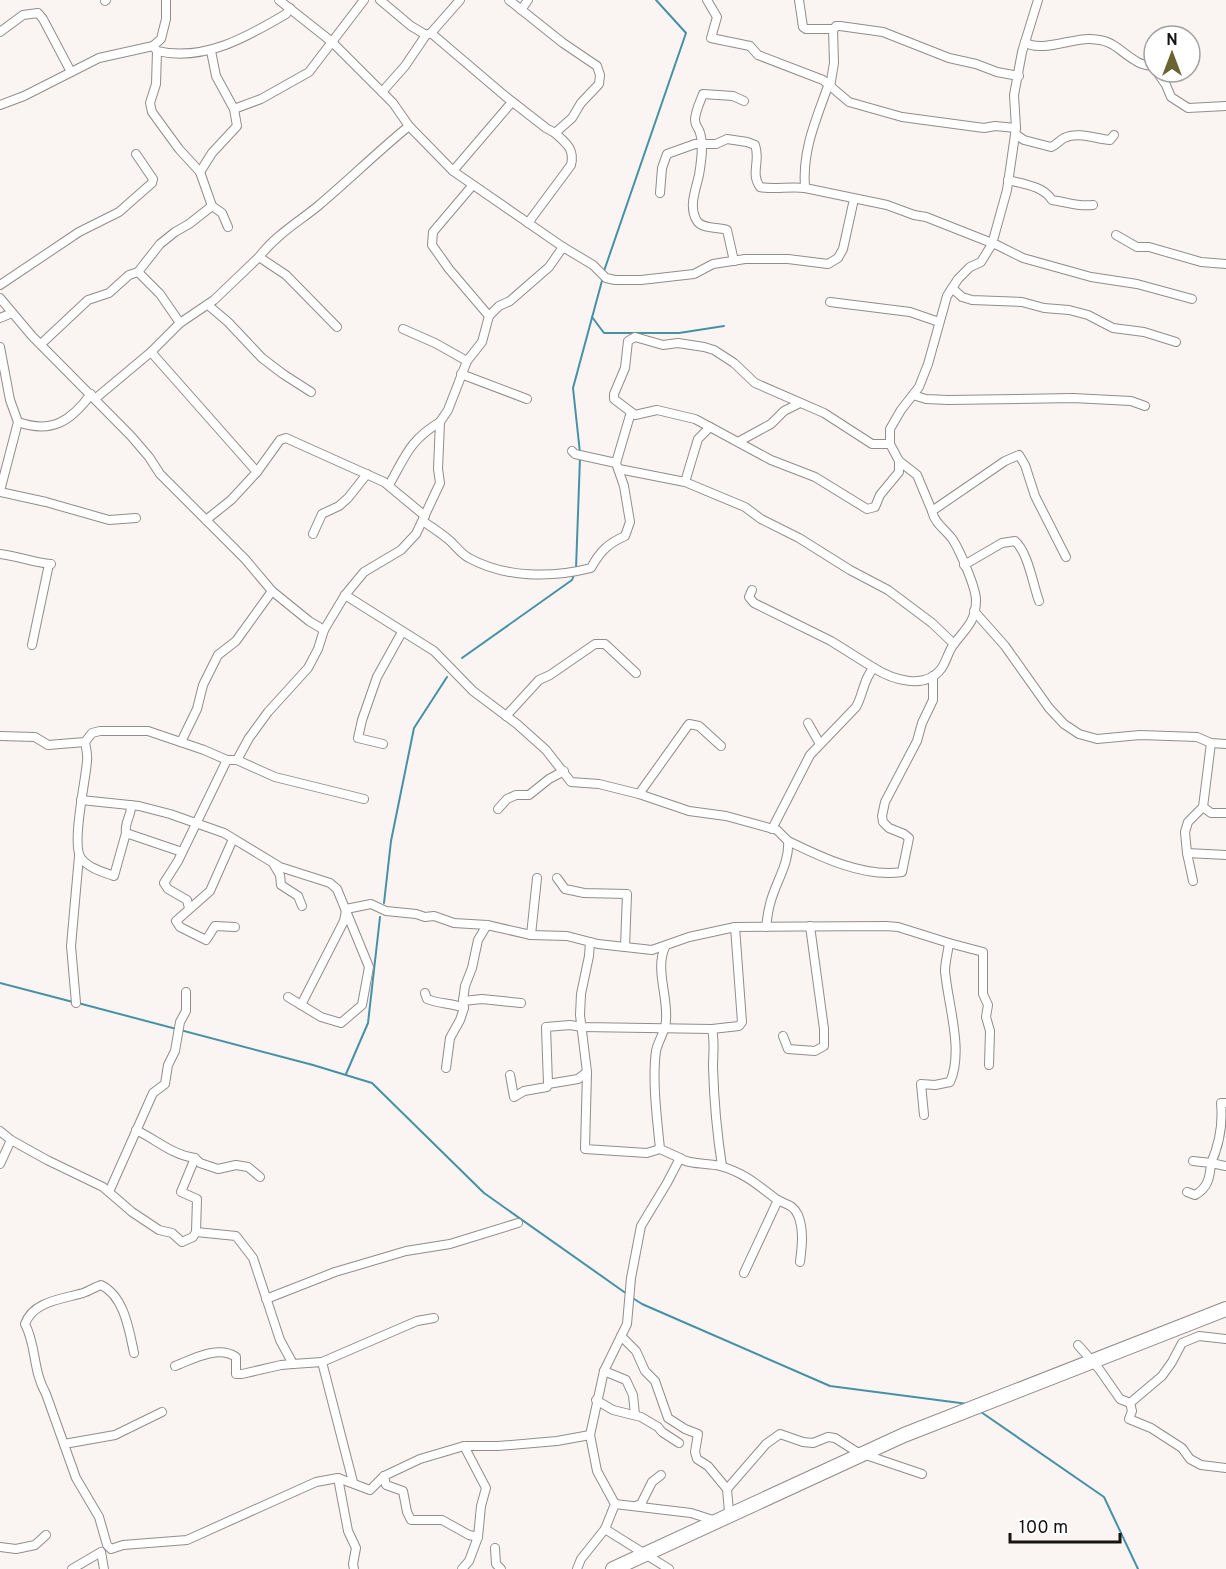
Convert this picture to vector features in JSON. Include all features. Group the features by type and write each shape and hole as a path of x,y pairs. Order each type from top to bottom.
{"highway":[{"path":"613,1569 904,1436 1226,1308"}],"street":[{"path":"166,0 166,19 161,39 155,49 156,84 150,103 152,112 179,149 200,172 212,206 222,213 228,227"},
{"path":"279,0 332,42 393,103 409,126 453,171 472,186 593,265 606,278 641,280 694,274 713,264 745,259 828,264 838,258 843,249 854,199"},
{"path":"234,109 261,99 309,72 364,0"},
{"path":"380,0 411,26 429,34 570,147 574,156 572,165 528,222"},
{"path":"382,92 405,66 410,55 460,0"},
{"path":"509,0 563,43 597,66 600,75 599,84 581,103 572,118 555,133"},
{"path":"521,10 528,0"},
{"path":"707,0 717,17 711,38 750,46 758,55 823,80 849,102 902,117 984,128 996,126 1016,131 1024,140 1051,147 1064,138 1089,136 1110,140 1114,135"},
{"path":"799,0 803,27 806,29 840,27 883,32 949,58 1019,76"},
{"path":"752,590 749,597 754,603 831,641 883,674 915,682 933,676 941,668 954,644 970,626 976,601 974,588 955,543 933,517 917,475 899,461 890,444 890,429 919,387 928,364 947,296 957,279 970,267 981,262 992,244 1003,209 1016,131 1014,95 1024,42 1038,0"},
{"path":"0,105 24,96 99,58 155,49 169,54 211,51 243,38 286,14 290,8"},
{"path":"0,32 23,15 38,13 44,19 71,72"},
{"path":"805,188 803,168 810,135 829,86 834,63 833,29"},
{"path":"1024,42 1034,46 1067,44 1088,39 1109,42 1137,63 1142,64"},
{"path":"200,172 212,153 237,126 234,109 216,76 211,51"},
{"path":"1165,84 1171,97 1188,108 1226,106"},
{"path":"734,261 727,230 702,226 697,221 694,212 693,199 702,153 695,117 703,94 733,96 744,101"},
{"path":"453,171 512,102"},
{"path":"18,422 47,427 62,423 151,352 180,323 208,305 260,257 269,243 279,234 316,208 409,126"},
{"path":"660,193 662,168 667,154 701,143 716,144 727,139 747,142 755,145 757,150 754,176 760,187 767,189 792,186 888,205 926,217 1023,258 1091,277 1137,284 1192,299"},
{"path":"0,285 79,232 119,212 152,183 153,179 136,154"},
{"path":"1008,180 1031,185 1048,194 1052,200 1070,202 1079,207 1093,205"},
{"path":"472,186 433,232 432,245 489,316"},
{"path":"41,344 88,300 110,292 129,274 138,272 160,244 212,206"},
{"path":"1116,235 1137,247 1149,247 1201,262 1226,264"},
{"path":"389,485 413,442 440,422 448,410 467,361 482,342 489,316 549,267 563,247"},
{"path":"260,257 286,275 337,327"},
{"path":"138,272 159,294 180,323"},
{"path":"952,288 962,297 972,300 1022,302 1044,308 1069,310 1088,315 1113,328 1144,332 1176,342"},
{"path":"0,298 143,450 159,474 245,559 272,591 309,621 324,630"},
{"path":"830,302 910,312 939,322"},
{"path":"208,305 228,322 262,358 283,375 311,392"},
{"path":"0,318 12,313"},
{"path":"403,329 467,361"},
{"path":"890,444 872,444 824,413 755,383 734,363 714,350 678,344 663,345 635,337 627,341 625,368 614,399 635,415 657,410 695,419 771,460 815,477 867,509 875,507 880,495 899,472 899,461"},
{"path":"0,347 10,400 18,422 0,492 109,520 136,518"},
{"path":"151,352 257,472"},
{"path":"461,374 527,399"},
{"path":"913,395 926,399 948,400 1073,398 1119,400 1145,406"},
{"path":"738,442 771,424 784,411 800,403"},
{"path":"206,520 231,500 257,472 280,440 286,438 389,485 467,557 497,571 536,574 576,572 591,568 597,556 609,543 626,536 630,522 618,466 631,412"},
{"path":"237,760 267,712 308,668 318,649 324,630 345,595 364,572 401,550 416,534 440,483 438,469 440,422"},
{"path":"685,482 698,439 710,426"},
{"path":"572,451 575,454 618,466 685,482 745,507 761,519 799,538 850,570 888,590 925,617 954,644"},
{"path":"932,511 1005,460 1019,455 1025,465 1035,496 1066,557"},
{"path":"313,534 322,514 339,506 367,474"},
{"path":"964,565 1002,543 1016,541 1025,557 1039,601"},
{"path":"0,554 16,556 37,564 51,564 32,645"},
{"path":"181,742 197,709 203,685 218,655 236,641 272,591"},
{"path":"345,595 434,651 473,691 546,750 564,771 566,777 577,784 599,784 639,794 689,811 726,816 777,830 788,841 867,871 902,872 909,838 889,828 883,822 882,816 885,802 917,741 922,723 933,700 933,676"},
{"path":"974,611 1005,646 1049,708 1064,724 1080,734 1097,739 1140,735 1197,737 1210,742 1226,744"},
{"path":"383,744 358,738 377,677 402,632"},
{"path":"506,716 539,680 595,644 605,644 636,673"},
{"path":"772,829 810,755 856,707 870,672 874,668"},
{"path":"808,723 820,744"},
{"path":"639,794 688,724 699,726 721,746"},
{"path":"0,736 35,737 48,745 85,742 92,733 100,731 148,731 228,760 237,760 275,777 364,799"},
{"path":"76,1003 71,946 79,856 81,800 88,759 85,742"},
{"path":"1193,880 1185,832 1188,822 1203,807 1210,742"},
{"path":"189,908 187,900 168,889 164,883 228,760"},
{"path":"498,809 507,799 516,795 529,795 549,779 564,771"},
{"path":"81,800 131,805 196,823 224,833 273,864 303,876 330,883 337,889 369,967 362,1005 341,1023 321,1017 288,997"},
{"path":"79,856 86,863 114,876 131,805"},
{"path":"1203,807 1212,813 1226,813"},
{"path":"126,833 182,852"},
{"path":"233,839 210,891 176,921 177,924 199,934 200,938 206,940 215,926 236,927"},
{"path":"766,927 770,904 784,867 788,841"},
{"path":"1187,853 1226,855"},
{"path":"273,864 280,875 281,885 298,896 302,906"},
{"path":"531,935 537,878"},
{"path":"557,878 565,889 585,893 627,894 624,947"},
{"path":"346,909 371,904 386,911 425,917 434,916 454,923 487,925 531,935 567,936 590,942 651,950 666,947 688,937 735,927 898,927 983,952 983,994 988,1005 986,1017 990,1031 989,1065"},
{"path":"301,1005 344,921 346,909"},
{"path":"446,1068 450,1038 460,1020 478,940 487,925"},
{"path":"783,1036 788,1049 815,1051 824,1046 824,1029 810,926"},
{"path":"548,1084 546,1027 570,1025 712,1029 740,1026 742,1022 735,927"},
{"path":"590,942 581,994 586,1072 585,1149 647,1153 660,1149 684,1161 722,1166 738,1172 767,1190 778,1200 789,1204 797,1215 803,1241 800,1262"},
{"path":"924,1115 921,1084 935,1085 950,1082 954,1073 955,1048 945,969 949,943"},
{"path":"660,1149 656,1098 656,1050 667,1023 662,989 661,956 666,947"},
{"path":"109,1192 153,1093 165,1084 168,1065 177,1043 180,1023 186,1011 186,992"},
{"path":"425,993 427,999 432,1001 464,1004 482,999 521,1003"},
{"path":"712,1029 717,1135 722,1166"},
{"path":"510,1075 514,1097 524,1090 578,1079 586,1072"},
{"path":"1187,1192 1195,1196 1203,1191 1207,1183 1211,1162 1218,1148 1221,1133 1221,1103 1226,1103"},
{"path":"136,1130 163,1147 195,1158 200,1163 218,1168 236,1165 248,1167 260,1177"},
{"path":"0,1131 11,1140 85,1180 104,1187 132,1212 159,1230 172,1233 182,1242 193,1237 196,1232 197,1199 181,1192 195,1158"},
{"path":"0,1164 11,1140"},
{"path":"615,1504 597,1471 590,1435 596,1400 604,1371 627,1324 631,1278 641,1226 680,1158"},
{"path":"1193,1161 1226,1166"},
{"path":"744,1273 778,1200"},
{"path":"266,1299 334,1272 406,1251 450,1244 518,1223"},
{"path":"196,1232 236,1236 253,1258 280,1340 293,1364"},
{"path":"134,1353 124,1311 106,1287 101,1285 85,1292 44,1303 28,1316 25,1324 30,1333 39,1381 46,1394 76,1478 99,1517 107,1545 111,1549 123,1545 186,1540 316,1482 338,1478 370,1490 384,1476 420,1460 464,1446 498,1446 558,1441 590,1435"},
{"path":"175,1366 206,1354 221,1352 231,1353 236,1357 236,1374 281,1365 322,1362 417,1321 434,1318"},
{"path":"615,1504 691,1513 716,1521 726,1519 729,1512 727,1489 708,1466 697,1460 698,1434 668,1418 655,1381 645,1371 636,1351 621,1336"},
{"path":"1130,1403 1162,1376 1182,1343 1199,1336 1226,1339"},
{"path":"1078,1345 1099,1369 1120,1399 1130,1403"},
{"path":"322,1362 353,1482"},
{"path":"604,1371 626,1380 633,1395 635,1414"},
{"path":"596,1400 613,1410 635,1414 658,1426 662,1432 679,1443"},
{"path":"1130,1403 1132,1411 1129,1419 1151,1428 1182,1448 1190,1459 1201,1465 1226,1468"},
{"path":"64,1444 115,1435 162,1412"},
{"path":"727,1489 756,1454 780,1434 813,1443 828,1437 835,1438 857,1452 922,1474"},
{"path":"462,1569 469,1561 478,1537 481,1506 486,1488 464,1446"},
{"path":"634,1507 641,1504 652,1482 661,1474"},
{"path":"384,1476 386,1485 403,1491 411,1520 442,1520 469,1535 478,1537"},
{"path":"338,1478 348,1531 356,1548 354,1569"},
{"path":"577,1569 581,1559 605,1529 615,1504"},
{"path":"605,1529 669,1569"},
{"path":"0,1547 16,1549 35,1545 46,1535"},
{"path":"72,1569 101,1552 107,1545"},
{"path":"495,1548 496,1564 501,1569"},
{"path":"101,1552 104,1569"}],"waterway":[{"path":"604,271 686,33 656,0"},
{"path":"580,453 573,388 603,277"},
{"path":"592,317 604,333 679,333 724,326"},
{"path":"576,569 580,458"},
{"path":"462,658 572,580 574,575"},
{"path":"384,903 391,841 414,728 447,677"},
{"path":"346,1074 368,1023 380,917"},
{"path":"0,983 73,1002"},
{"path":"78,1003 313,1065 372,1083 484,1193 627,1294"},
{"path":"631,1297 642,1304 830,1386 968,1404"},
{"path":"981,1412 1104,1497 1138,1569"}]}
